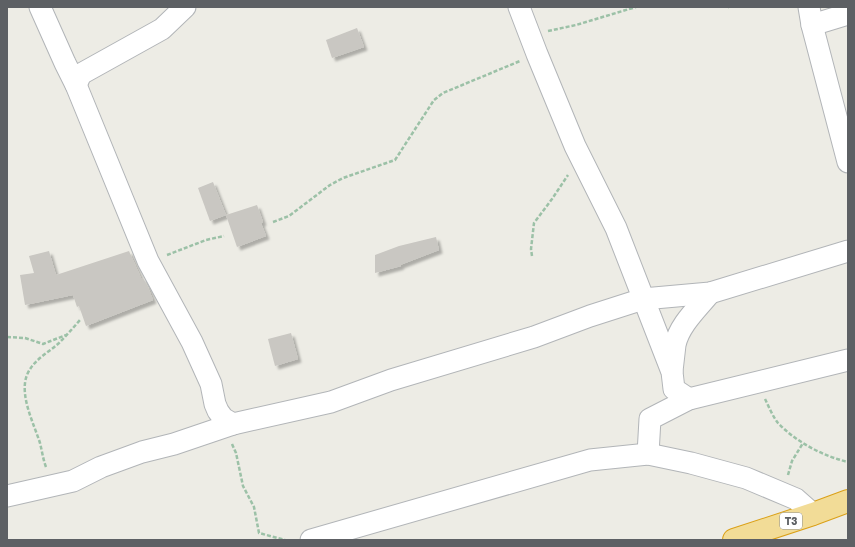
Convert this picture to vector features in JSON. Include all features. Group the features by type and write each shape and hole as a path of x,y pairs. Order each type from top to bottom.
{"highway":[{"name":"T3","path":"734,540 772,534 813,514 848,501"}],"street":[{"path":"40,7 76,85 148,260 192,342 212,384 215,404 228,426"},
{"path":"76,85 81,74 162,29 185,7"},
{"path":"519,7 533,45 581,156 616,228 672,372"},
{"path":"848,14 810,16 848,162"},
{"path":"7,496 72,481 101,466 228,426 331,402 391,380 534,337 595,314 643,299 710,292 848,251"},
{"path":"689,399 674,389 672,372 675,344 687,321 710,292"},
{"path":"648,454 650,419 689,399 848,360"},
{"path":"194,437 212,416 215,404"},
{"path":"311,540 590,460 648,454 691,463 746,478 796,499 813,514"}],"path":[{"path":"273,222 289,216 330,185 343,178 395,160 434,100 443,93 533,45 576,25 636,7"},
{"path":"532,256 531,249 534,222 552,199 581,156"},
{"path":"148,260 164,256 206,240 224,236"},
{"path":"53,486 44,464 35,426 29,411 25,389 27,375 43,355 58,343 80,320"},
{"path":"7,337 25,338 43,344 66,334"},
{"path":"756,383 777,423 803,443 848,462"},
{"path":"228,426 236,452 243,486 254,507 259,533 285,540"}],"building":[{"path":"357,28 364,47 332,58 326,40"},
{"path":"213,182 226,215 210,221 198,188"},
{"path":"257,205 266,236 237,247 226,215"},
{"path":"436,237 439,250 400,265 401,266 375,273 375,255 399,246"},
{"path":"49,251 56,275 129,251 141,278 143,278 148,287 153,300 86,326 79,306 77,307 73,295 25,305 20,275 34,273 29,256"},
{"path":"291,333 298,359 275,366 268,339"}]}
